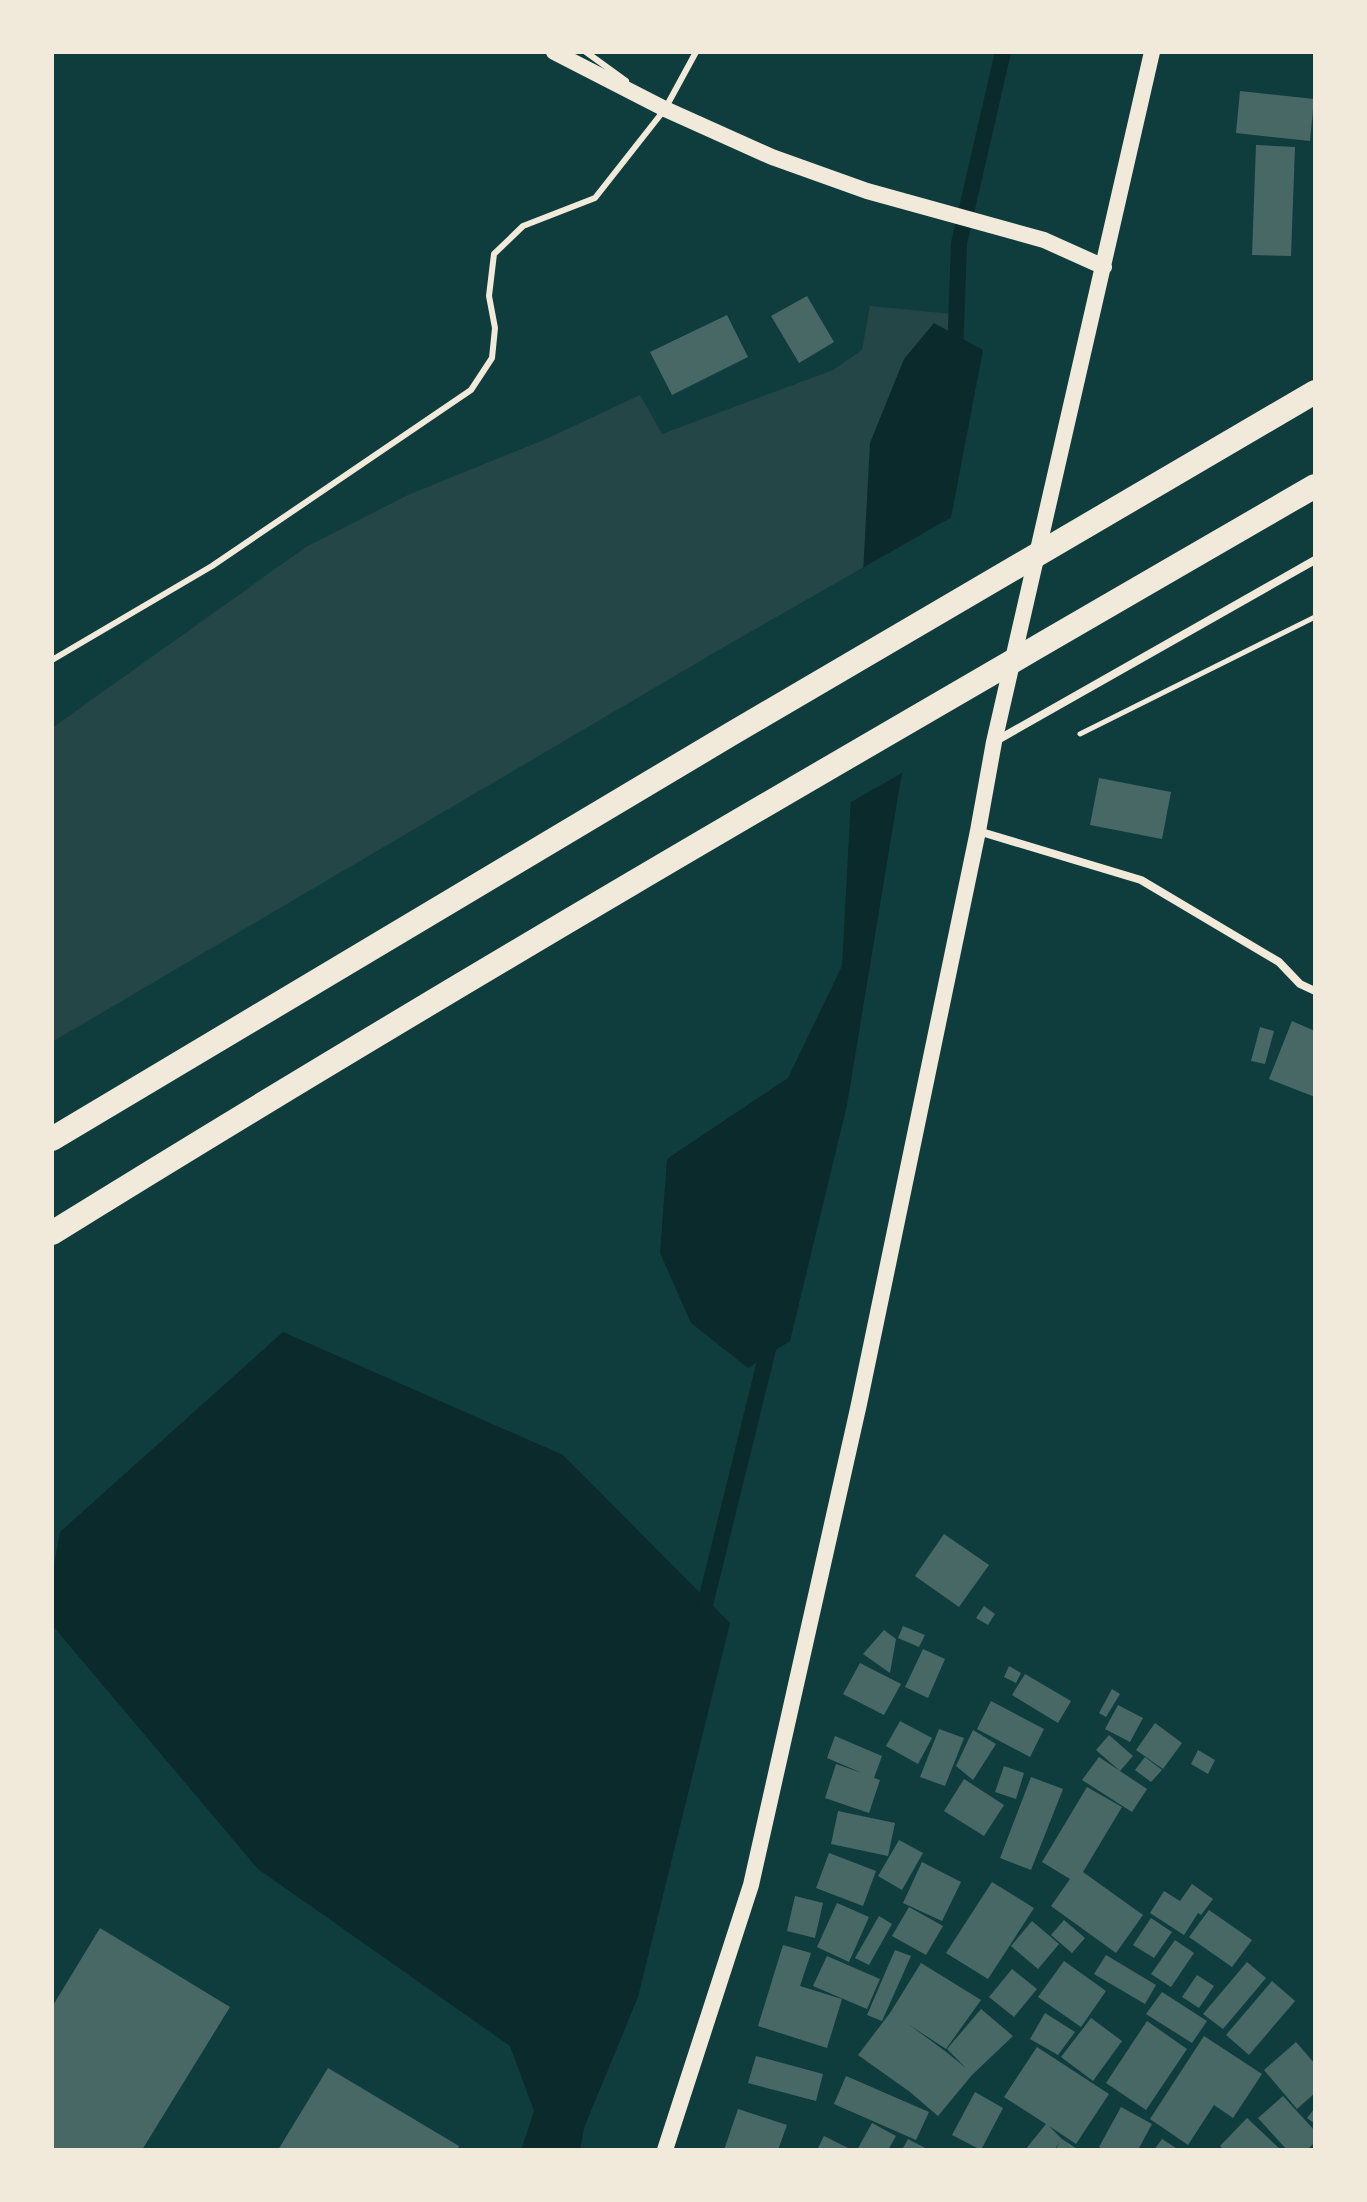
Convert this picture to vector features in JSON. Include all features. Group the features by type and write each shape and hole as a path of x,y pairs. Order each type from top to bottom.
{"highway":[{"path":"52,1139 731,734 1315,392"},
{"path":"52,1233 268,1099 739,820 1315,486"}],"main road":[{"path":"554,52 665,109 772,157 867,191 1044,240 1104,267"},
{"path":"665,2150 751,1885 859,1404 994,742 1152,52"}],"street":[{"path":"994,742 1315,560"},
{"path":"978,831 1141,880 1279,962 1300,984 1315,991"}],"lane":[{"path":"586,52 665,109"},
{"path":"52,660 212,566 471,390 492,358 495,328 489,296 494,254 523,226 595,198 665,109 696,52"}],"path":[{"path":"1072,738 1315,617"}],"shaded area":[{"path":"870,306 953,314 897,548 52,1042 52,728 306,547 408,495 546,439 640,395 662,434 833,370 862,350"},
{"path":"934,323 983,350 899,790 847,1105 790,1341 748,1368 691,1323 660,1253 667,1159 788,1078 842,966 870,443 904,359"},
{"path":"283,1332 563,1455 730,1623 638,1997 584,2128 580,2150 521,2150 534,2111 510,2046 258,1869 52,1625 52,1575 60,1532"}],"pier":[{"path":"957,514 907,770 846,805 859,570"}],"building":[{"path":"1240,91 1314,99 1310,141 1236,133"},
{"path":"1256,145 1295,147 1291,256 1252,255"},
{"path":"807,296 834,342 799,363 771,316"},
{"path":"727,315 748,357 672,395 650,352"},
{"path":"1099,778 1171,792 1162,839 1090,825"},
{"path":"1292,1021 1315,1031 1315,1097 1269,1079"},
{"path":"1260,1027 1274,1031 1265,1064 1251,1061"},
{"path":"944,1534 989,1565 959,1607 915,1576"},
{"path":"984,1606 995,1614 988,1625 976,1618"},
{"path":"903,1626 925,1635 919,1647 898,1638"},
{"path":"884,1630 896,1639 890,1673 863,1654"},
{"path":"923,1649 945,1659 928,1698 905,1687"},
{"path":"860,1663 901,1684 884,1715 843,1694"},
{"path":"1009,1666 1021,1673 1016,1683 1004,1677"},
{"path":"1025,1674 1071,1701 1058,1723 1012,1695"},
{"path":"1112,1689 1120,1694 1106,1717 1099,1713"},
{"path":"991,1701 1044,1729 1030,1757 977,1729"},
{"path":"1118,1705 1143,1718 1130,1742 1105,1729"},
{"path":"900,1721 932,1738 918,1764 886,1746"},
{"path":"1155,1723 1182,1743 1163,1769 1136,1750"},
{"path":"939,1729 964,1738 945,1786 920,1777"},
{"path":"973,1730 996,1744 973,1780 956,1766"},
{"path":"1109,1735 1133,1756 1120,1771 1096,1750"},
{"path":"835,1736 882,1756 874,1778 880,1780 869,1813 825,1798 836,1764 862,1773 827,1758"},
{"path":"1198,1750 1215,1760 1208,1774 1191,1764"},
{"path":"1099,1757 1147,1789 1132,1812 1082,1780"},
{"path":"1145,1757 1162,1770 1151,1782 1135,1770"},
{"path":"1004,1766 1024,1773 1016,1799 995,1792"},
{"path":"1031,1777 1063,1789 1031,1870 1000,1858"},
{"path":"964,1779 1004,1805 984,1836 944,1811"},
{"path":"1087,1787 1122,1807 1083,1872 1143,1915 1116,1953 1051,1906 1070,1879 1042,1862"},
{"path":"838,1811 895,1823 888,1856 831,1844"},
{"path":"899,1840 923,1853 902,1890 878,1876"},
{"path":"829,1853 876,1871 863,1906 816,1888"},
{"path":"922,1862 961,1882 942,1921 903,1903"},
{"path":"992,1882 1034,1908 988,1979 946,1953"},
{"path":"1192,1884 1213,1899 1201,1915 1198,1913 1184,1935 1150,1913 1164,1891 1180,1901"},
{"path":"795,1896 823,1903 815,1938 787,1931"},
{"path":"837,1903 869,1917 849,1962 817,1947"},
{"path":"909,1907 943,1926 926,1955 892,1936"},
{"path":"1209,1910 1252,1940 1232,1967 1189,1937"},
{"path":"879,1916 892,1924 869,1965 855,1958"},
{"path":"1151,1918 1172,1932 1154,1958 1133,1945"},
{"path":"1064,1920 1085,1938 1072,1953 1051,1935"},
{"path":"1032,1921 1059,1944 1038,1969 1011,1946"},
{"path":"100,1928 230,2007 142,2150 52,2150 52,2007"},
{"path":"1175,1940 1194,1953 1171,1987 1151,1974"},
{"path":"783,1945 811,1953 800,1986 842,1999 827,2048 758,2026"},
{"path":"895,1950 911,1956 882,2021 867,2015"},
{"path":"1106,1955 1156,1985 1145,2004 1094,1974"},
{"path":"827,1956 880,1979 867,2009 813,1986"},
{"path":"1064,1961 1106,1991 1081,2027 1038,1997"},
{"path":"1247,1962 1266,1978 1223,2029 1203,2014"},
{"path":"921,1963 981,2000 946,2049 908,2024 966,2068 947,2049 981,2009 1013,2036 972,2075 938,2116 858,2055 890,2013"},
{"path":"1012,1969 1037,1989 1014,2017 989,1997"},
{"path":"1197,1975 1214,1986 1199,2008 1182,1997"},
{"path":"1272,1981 1295,2001 1249,2055 1226,2035"},
{"path":"1162,1992 1207,2021 1192,2043 1146,2014"},
{"path":"1045,2013 1075,2032 1058,2055 1030,2039"},
{"path":"1091,2018 1122,2041 1093,2081 1061,2057"},
{"path":"1147,2021 1187,2049 1146,2110 1106,2083"},
{"path":"1204,2036 1262,2074 1233,2118 1214,2105 1188,2145 1150,2119"},
{"path":"1296,2042 1315,2064 1315,2093 1297,2109 1264,2070"},
{"path":"1037,2047 1109,2094 1076,2144 1049,2126 1079,2150 1055,2150 1060,2142 1054,2150 1025,2150 1046,2124 1004,2097"},
{"path":"756,2056 823,2074 816,2101 748,2083"},
{"path":"328,2068 459,2146 457,2150 278,2150"},
{"path":"846,2076 929,2112 916,2140 834,2104"},
{"path":"975,2092 1003,2108 981,2150 952,2135"},
{"path":"1283,2096 1315,2131 1315,2142 1307,2150 1287,2150 1258,2118"},
{"path":"1121,2107 1152,2124 1138,2150 1104,2150 1099,2147"},
{"path":"1315,2108 1315,2124 1307,2118"},
{"path":"738,2109 787,2125 778,2150 724,2150"},
{"path":"1247,2118 1281,2150 1224,2150 1220,2146"},
{"path":"872,2123 896,2136 888,2150 857,2150"},
{"path":"824,2136 852,2150 817,2150"},
{"path":"908,2139 929,2150 902,2150"},
{"path":"1162,2139 1179,2150 1154,2150"}],"waterway":[{"path":"955,355 959,243 1003,52"},
{"path":"702,1617 771,1337"}]}
